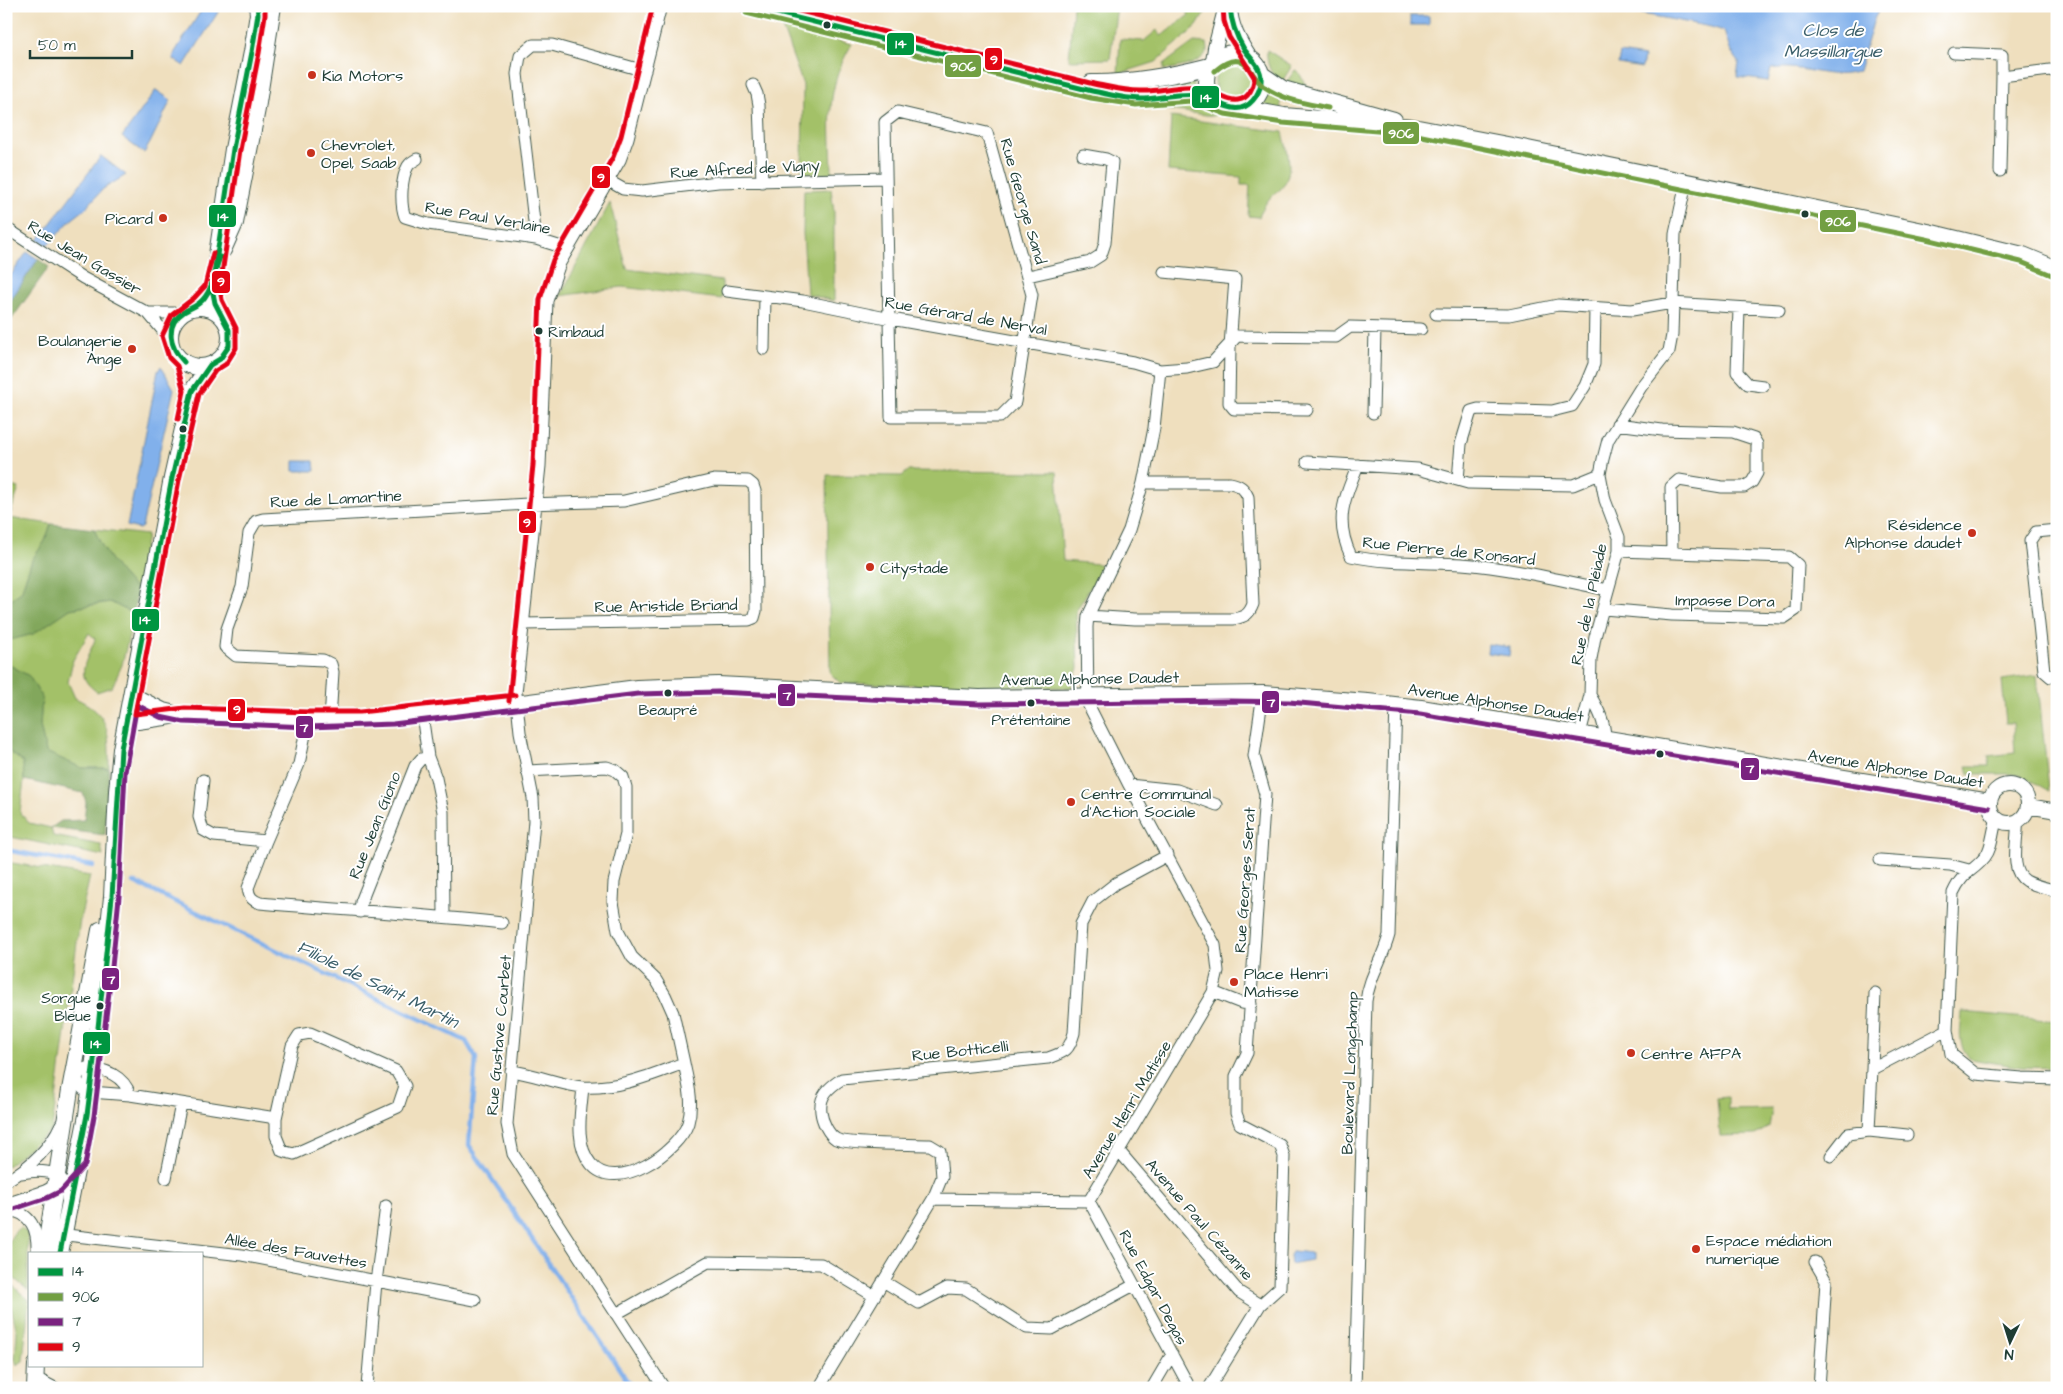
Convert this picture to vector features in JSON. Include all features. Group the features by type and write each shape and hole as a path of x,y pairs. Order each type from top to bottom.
{"main road":[{"path":"219,314 212,288 218,261 233,149 252,52 258,14 257,6"},
{"path":"218,261 235,223 259,100 273,6"},
{"path":"748,6 1058,81 1092,91 1141,98 1182,93 1213,99 1225,107 1284,116 1413,126 1963,240 2023,255 2057,269"},
{"path":"1058,81 1108,84 1185,72 1212,64 1227,54 1235,53 1250,58 1257,65 1262,83 1254,99 1239,108"},
{"path":"1212,64 1206,83 1213,99"},
{"path":"1261,74 1283,89 1379,114 1413,126"},
{"path":"210,365 192,366 184,362 176,355 169,338 176,320 212,288"},
{"path":"46,1252 59,1231 78,1163 90,1092 110,917 118,771 172,478 192,391 210,365 226,353 230,338 227,324 219,314 210,309 188,310"},
{"path":"184,362 192,391"},
{"path":"60,1252 59,1181 67,1112 113,864"}],"street":[{"name":"Rue Gustave Courbet","path":"661,6 628,138 620,160 568,249 552,282 547,301 542,438 522,624 516,702 533,798 534,821 508,1124 513,1154 664,1388"},
{"path":"1212,64 1226,6"},
{"path":"1230,6 1233,27 1250,58"},
{"path":"536,239 517,74 520,56 533,45 552,45 645,71"},
{"path":"1954,53 2002,55 2000,171"},
{"path":"2002,76 2050,70 2057,73"},
{"path":"753,84 757,94 762,182"},
{"name":"Rue George Sand","path":"898,112 987,133 1032,295 1015,402 1000,417 891,417 886,178 885,122 898,112"},
{"path":"1028,276 1090,262 1101,255 1105,243 1112,162 1083,154"},
{"name":"Rue Paul Verlaine","path":"417,159 409,164 403,177 403,211 406,217 428,224 536,239 568,249"},
{"name":"Rue Alfred de Vigny","path":"609,181 623,189 632,191 718,182 886,178"},
{"name":"Rue de la Pléiade","path":"1580,734 1590,695 1591,659 1619,551 1618,537 1605,500 1600,474 1608,440 1641,387 1669,351 1672,335 1676,234 1686,183"},
{"name":"Rue Jean Gassier","path":"6,228 83,278 148,313 169,338"},
{"path":"1164,272 1235,279 1230,346 1229,403 1234,409 1307,410"},
{"name":"Rue Gérard de Nerval","path":"727,291 803,301 890,319 1133,362 1160,370"},
{"path":"764,349 765,296"},
{"path":"1436,314 1509,315 1558,306 1632,310 1672,303 1779,310"},
{"path":"1458,480 1461,444 1471,411 1478,409 1552,411 1572,406 1585,386 1594,364 1594,308"},
{"path":"1739,308 1737,372 1748,384 1763,386"},
{"name":"Rue Jean Gassier","path":"148,313 188,310"},
{"path":"1143,483 1230,483 1239,485 1245,491 1248,507 1253,604 1251,610 1244,617 1233,619 1135,619 1088,616 1130,530 1143,483 1154,428 1160,370 1187,368 1213,362 1230,346 1237,336 1336,337 1350,327 1421,329"},
{"path":"1373,413 1375,328"},
{"path":"1617,424 1662,430 1733,432 1754,439 1757,444 1757,473 1752,482 1744,488 1722,487 1679,480 1672,488 1672,553"},
{"path":"1307,462 1418,469 1468,483 1573,485 1600,474"},
{"name":"Rue Pierre de Ronsard","path":"1358,465 1346,493 1341,517 1344,541 1352,556 1376,561 1462,564 1516,570 1608,590"},
{"name":"Rue Aristide Briand","path":"522,624 749,620 754,618 756,611 755,490 748,481 714,480 699,482 624,500 536,503"},
{"name":"Rue de Lamartine","path":"330,720 333,672 331,664 323,660 236,656 225,646 227,628 242,587 250,533 256,521 263,519 536,503"},
{"path":"2057,530 2036,532 2030,541 2044,671 2051,677 2057,676"},
{"name":"Impasse Dora","path":"1604,609 1672,615 1784,618 1796,610 1798,565 1789,557 1619,551"},
{"name":"Avenue Henri Matisse","path":"933,1198 1089,1201 1213,992 1218,971 1215,945 1088,704 1088,616"},
{"name":"Avenue Alphonse Daudet","path":"132,694 163,710 185,715 330,720 422,714 637,687 718,684 979,697 1263,693 1396,704 1990,801"},
{"name":"Rue Georges Serat","path":"1209,1388 1260,1305 1280,1287 1284,1156 1280,1145 1240,1124 1236,1113 1236,1076 1247,1053 1265,794 1254,756 1263,693"},
{"name":"Rue de la Pléiade","path":"1590,695 1602,718 1605,738"},
{"name":"Boulevard Longchamp","path":"1355,1388 1366,1001 1371,977 1385,951 1389,934 1396,704"},
{"path":"422,714 428,757 436,778 443,812 444,917"},
{"name":"Avenue Alphonse Daudet","path":"126,721 138,722 185,715"},
{"path":"308,720 298,764 248,888 248,895 253,900 260,902 502,923"},
{"name":"Rue Jean Giono","path":"360,912 361,902 415,766 422,759 428,757"},
{"path":"527,771 607,767 615,770 623,777 626,787 626,834 616,870 613,902 618,931 632,957 656,980 665,995 672,1013 691,1097 688,1123 682,1136 671,1148 638,1170 622,1175 606,1175 596,1170 584,1152 580,1126 582,1087"},
{"path":"203,780 199,817 203,830 214,836 266,841"},
{"path":"2018,821 2004,822 1997,819 1990,808 1992,794 1997,788 2012,784 2024,792 2028,806 2026,812 2018,821 2016,860 2020,876 2026,881 2057,891"},
{"path":"1129,785 1177,790 1217,805"},
{"path":"2028,806 2057,811"},
{"path":"1997,819 1985,858 1958,881 1953,893 1947,1030 1951,1054 1976,1074 2057,1079"},
{"name":"Rue Botticelli","path":"933,1198 942,1177 940,1151 930,1145 851,1142 836,1139 827,1129 822,1119 820,1103 824,1095 831,1085 842,1079 1048,1058 1063,1053 1070,1046 1074,1033 1081,924 1093,902 1116,883 1168,855"},
{"path":"1880,860 1950,865 1969,870"},
{"path":"1213,992 1241,1003 1251,1004"},
{"path":"1869,1131 1875,993"},
{"path":"1872,1069 1947,1030"},
{"path":"310,1033 396,1071 405,1086 398,1107 294,1154 282,1151 276,1136 276,1118 292,1046 299,1035 310,1033"},
{"path":"511,1072 582,1087 627,1083 684,1063"},
{"path":"130,1095 127,1086 121,1079 102,1070 86,1068 73,1079 90,1092 130,1095 276,1118"},
{"path":"166,1178 181,1104"},
{"path":"6,1181 18,1174 42,1154 67,1112"},
{"path":"1831,1156 1848,1134 1869,1131 1907,1135"},
{"name":"Avenue Paul Cézanne","path":"1119,1151 1240,1292 1260,1305"},
{"path":"6,1204 45,1191 78,1163"},
{"path":"18,1174 44,1170 59,1181"},
{"path":"819,1388 933,1198"},
{"name":"Rue Edgar Degas","path":"1089,1201 1190,1388"},
{"path":"367,1387 376,1282 386,1206"},
{"path":"6,1209 19,1212 35,1227 38,1241 37,1252"},
{"name":"Allée des Fauvettes","path":"59,1231 242,1255 475,1300"},
{"path":"616,1314 708,1262 821,1264 874,1296"},
{"path":"1815,1262 1826,1281 1819,1388"},
{"path":"883,1281 919,1303 947,1288 966,1289 1027,1328 1052,1329 1134,1284"},
{"path":"1152,1388 1172,1354"},
{"path":"36,1374 55,1388"}],"green space":[{"path":"1073,6 1117,6 1110,59 1069,60"},
{"path":"1189,6 1209,6 1197,26 1156,62 1118,74 1120,39 1144,41 1157,30 1161,36 1189,15 1186,9"},
{"path":"782,27 852,44 837,76 833,92 831,107 832,174 802,174 803,85"},
{"path":"1194,42 1207,43 1208,50 1204,56 1189,65 1164,70 1164,64"},
{"path":"1267,50 1292,66 1281,83 1274,76 1270,68 1267,60"},
{"path":"1233,63 1240,64 1246,68 1250,74 1250,88 1246,94 1240,98 1233,99 1226,98 1220,94 1216,88 1215,81 1216,74 1220,68 1226,64"},
{"path":"1295,70 1298,71 1309,91 1285,84"},
{"path":"1192,75 1193,89 1118,91 1115,87"},
{"path":"1270,92 1280,94 1281,112 1263,104"},
{"path":"1184,100 1198,102 1216,114 1214,116 1155,108 1155,105"},
{"path":"1171,117 1283,132 1289,160 1288,173 1283,186 1267,202 1259,217 1248,216 1250,185 1241,185 1241,177 1168,171"},
{"path":"831,189 834,212 834,301 807,294 803,233 804,190"},
{"path":"610,203 627,269 722,281 722,299 622,287 560,296"},
{"path":"38,259 49,267 6,327 6,307"},
{"path":"908,471 1057,472 1063,561 1099,564 1103,567 1076,611 1078,668 1071,688 840,683 830,673 827,475 902,476"},
{"path":"6,485 19,488 9,518 51,524 45,541 32,560 21,592 6,603"},
{"path":"51,524 94,529 112,562 137,590 134,614 110,602 70,609 33,634 6,641 6,603 21,592 32,560 45,541"},
{"path":"94,529 147,535 137,590 112,562"},
{"path":"110,602 134,614 122,665 112,687 97,692 86,681 84,671 86,660 95,639 89,633 73,660 68,682 75,698 87,704 102,718 108,735 109,768 82,768 46,752 40,726 42,698 29,676 6,663 6,641 33,634 70,609"},
{"path":"6,663 29,676 42,698 40,726 46,752 82,768 109,768 105,835 51,828 61,821 84,820 86,802 83,793 24,780 23,762 6,749"},
{"path":"2037,675 2049,791 2019,774 1969,774 1967,766 1990,766 1988,756 2015,753 2013,723 2006,723 2002,680"},
{"path":"6,749 23,762 24,780 20,813 29,823 51,828 53,836 101,845 103,856 6,836"},
{"path":"6,862 90,876 80,920 52,1129 6,1167"},
{"path":"1962,1012 2057,1021 2057,1068 2021,1067 1970,1059 1961,1042"},
{"path":"1728,1097 1728,1110 1772,1109 1769,1127 1755,1135 1720,1136 1717,1098"},
{"path":"21,1227 27,1233 28,1239 28,1290 6,1272 7,1254 12,1235"},
{"path":"6,1280 28,1299 23,1361 17,1365 15,1359 17,1332 9,1298 6,1298"}],"water":[{"path":"204,6 222,6 184,66 173,59 175,52"},
{"name":"Clos de Massillargue","path":"1601,6 1890,6 1879,10 1874,19 1859,71 1848,74 1827,74 1794,68 1771,69 1768,81 1737,77 1739,62 1730,50 1724,31"},
{"path":"1410,16 1429,16 1429,25 1410,25"},
{"path":"1620,53 1644,57 1642,68 1618,64"},
{"path":"156,90 171,100 144,153 122,137"},
{"path":"101,156 126,175 103,189 50,243 46,245 38,240"},
{"path":"27,252 38,259 6,307 6,282"},
{"path":"161,366 174,389 142,527 139,529 127,526 158,371"},
{"path":"294,461 314,461 315,471 294,471"},
{"path":"1488,644 1510,647 1509,656 1487,653"},
{"path":"1293,1251 1311,1253 1311,1260 1291,1264 1290,1255"}],"waterway":[{"name":"Filiole de Saint Martin","path":"6,850 93,866"},
{"name":"Filiole de Saint Martin","path":"134,882 466,1041 476,1058 469,1145 632,1388"}],"transit line":[{"name":"14","path":"60,1252 87,1115 97,1037 112,897 121,749 172,478 192,391 210,365 220,359 229,346 229,330 215,303 212,288 233,149 252,52 258,14 257,6"},
{"name":"9","path":"265,6 259,53 240,150 220,288 222,300 236,328 236,348 226,364 215,371 199,394 179,480 135,714 185,708 360,712 515,695"},
{"name":"9","path":"509,701 533,465 540,299 553,260 613,157 621,136 653,6"},
{"name":"14","path":"749,6 1110,95 1141,99 1183,94 1198,95 1230,108 1241,108 1249,104 1256,96 1261,83 1261,74 1236,34 1231,18 1230,6"},
{"name":"9","path":"780,6 1112,88 1151,91 1195,87 1206,89 1229,99 1238,100 1248,95 1254,77 1229,37 1224,21 1223,6"},
{"name":"906","path":"746,13 1091,98 1136,105 1191,101 1225,114 1283,123 1412,134 1926,239 2021,262 2054,276"},
{"name":"906","path":"1215,71 1229,62 1239,61 1249,68 1263,86 1278,95 1328,108"},
{"name":"9","path":"178,419 184,391 177,366 169,358 162,336 172,315 194,298 205,286 213,253"},
{"name":"14","path":"184,362 175,350 171,337 174,323 184,312 203,300 211,287 220,257"},
{"name":"7","path":"8,1211 47,1198 61,1191 85,1165 94,1116 112,967 119,897 125,772 137,705 160,717 184,722 308,727 393,724 638,694 718,692 979,704 1289,702 1420,714 1989,808"}],"place":[{"name":"Kia Motors","path":"312,75"},
{"name":"Chevrolet, Opel, Saab","path":"311,153"},
{"name":"Picard","path":"163,218"},
{"name":"Rimbaud","path":"539,331"},
{"name":"Boulangerie Ange","path":"132,349"},
{"name":"Résidence Alphonse daudet","path":"1972,533"},
{"name":"Citystade","path":"870,567"},
{"name":"Beaupré","path":"668,693"},
{"name":"Prétentaine","path":"1031,703"},
{"name":"Centre Communal d'Action Sociale","path":"1071,802"},
{"name":"Place Henri Matisse","path":"1234,982"},
{"name":"Sorgue Bleue","path":"100,1006"},
{"name":"Centre AFPA","path":"1631,1053"},
{"name":"Espace médiation numerique","path":"1696,1249"}]}
